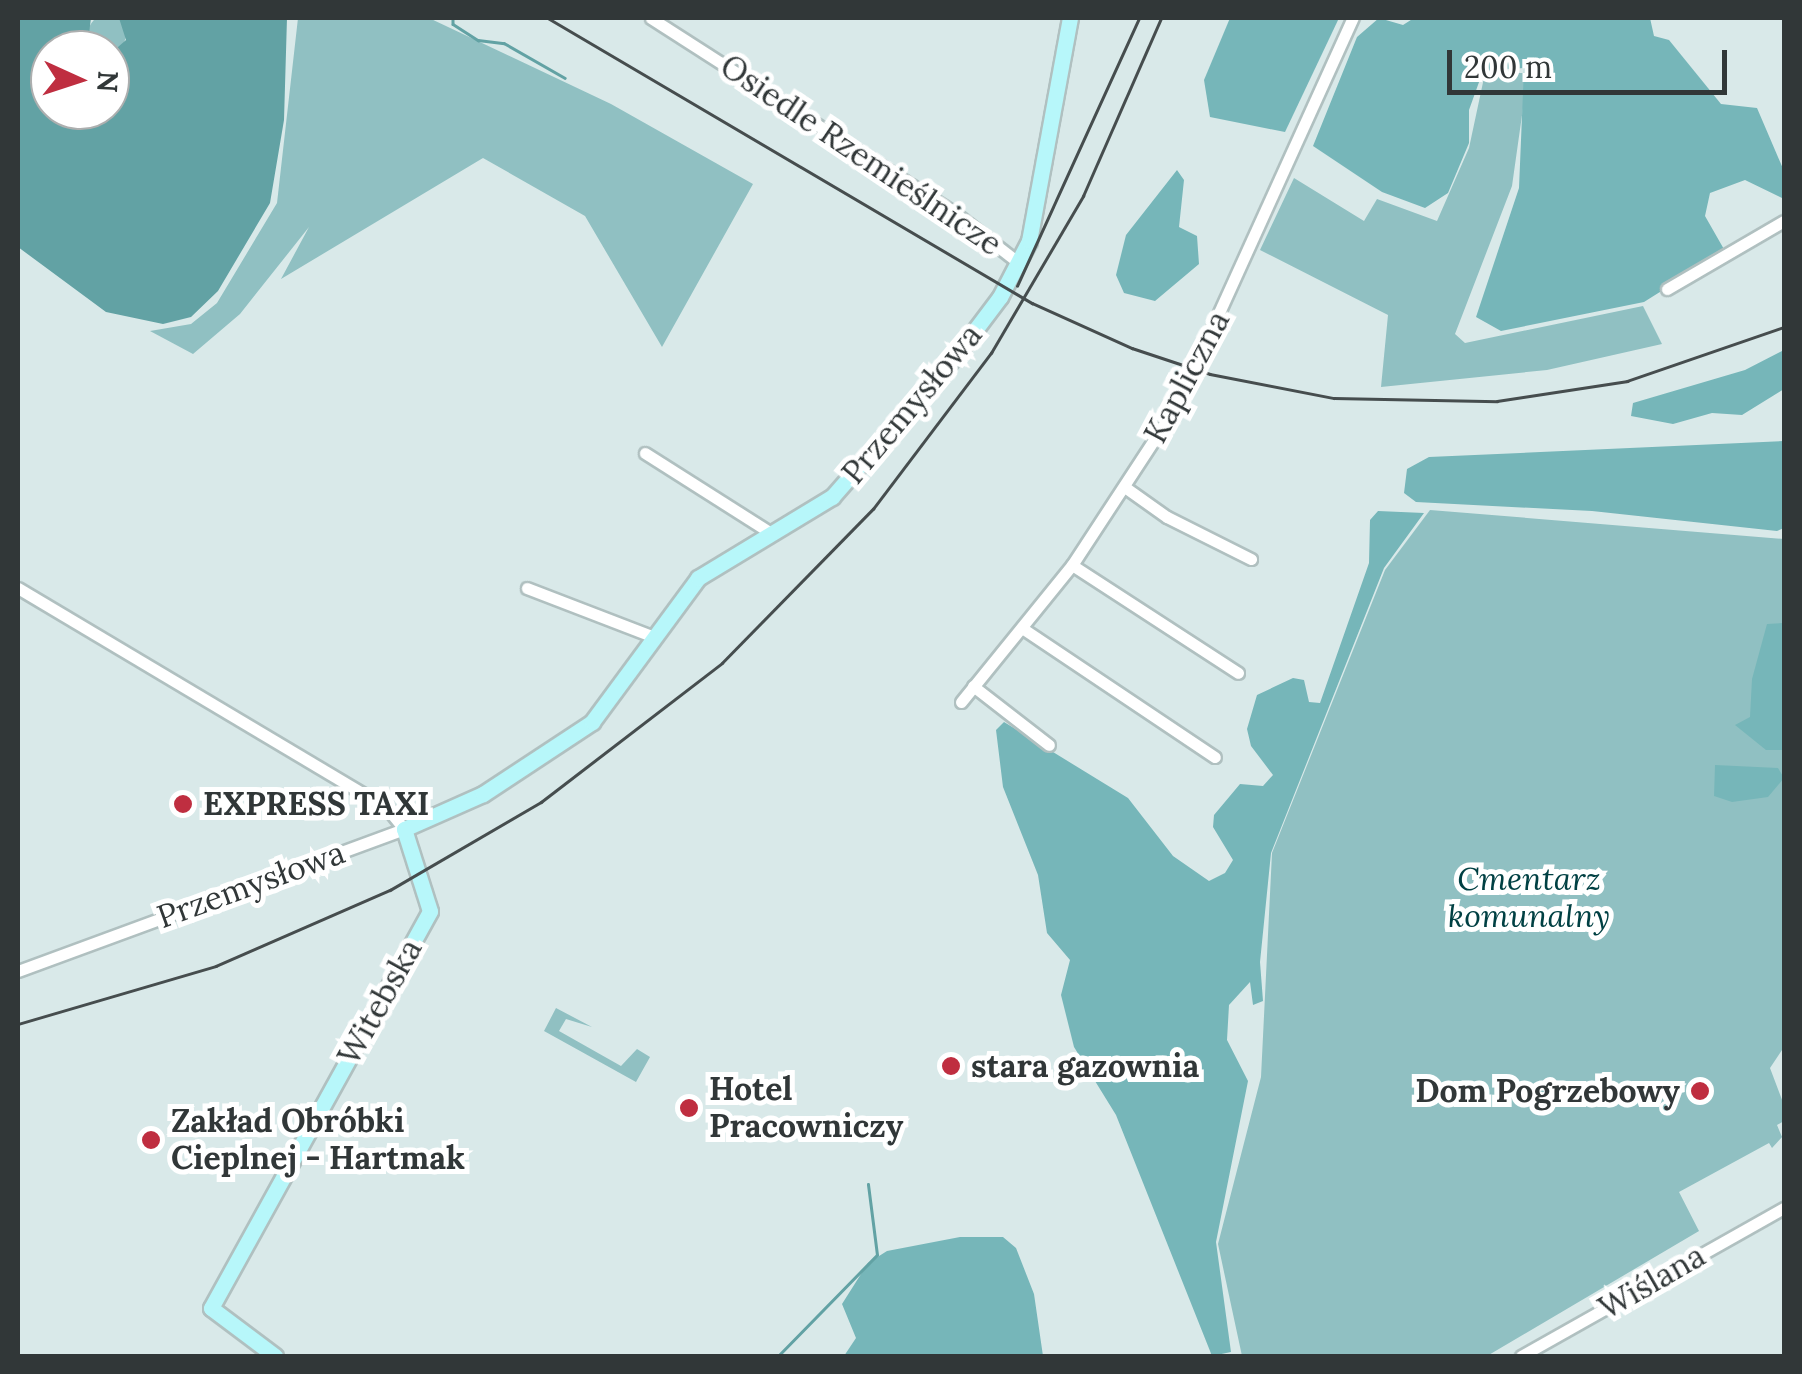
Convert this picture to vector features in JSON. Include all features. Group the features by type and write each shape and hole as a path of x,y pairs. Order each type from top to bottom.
{"street":[{"name":"Osiedle Rzemieślnicze","path":"651,18 956,214 1019,264"},
{"name":"Przemysłowa","path":"18,971 404,829 483,794 579,732 709,567 832,497 863,466 985,317 1019,264 1035,217 1070,18"},
{"name":"Kapliczna","path":"961,702 1072,565 1126,488 1194,372 1353,18"},
{"path":"1667,289 1784,222"},
{"path":"645,453 771,532"},
{"path":"1126,488 1167,517 1251,559"},
{"path":"1072,565 1238,673"},
{"path":"18,588 388,810 404,829"},
{"path":"528,588 654,636"},
{"path":"1022,628 1214,757"},
{"path":"973,686 1048,745"},
{"name":"Witebska","path":"276,1356 211,1308 430,911 404,829"},
{"name":"Wiślana","path":"1521,1356 1784,1208"}],"green space":[{"path":"107,15 114,16 125,30 89,30 100,16"},
{"path":"298,18 429,18 611,104 753,184 662,347 585,216 483,158 281,279 309,227 240,314 193,354 150,331 191,324 217,303 277,203"},
{"path":"1485,73 1525,73 1524,101 1512,186 1455,334 1465,343 1643,306 1662,344 1547,370 1381,387 1388,315 1260,250 1294,178 1364,221 1377,199 1437,221 1469,148"},
{"name":"Cmentarz komunalny","path":"1430,510 1784,539 1784,1047 1770,1068 1784,1105 1784,1121 1777,1125 1782,1137 1772,1148 1769,1143 1679,1192 1699,1231 1487,1356 1242,1356 1218,1244 1261,1077 1272,853 1385,570"},
{"path":"556,1008 592,1027 566,1019 559,1031 621,1066 637,1049 650,1057 636,1082 544,1031"}],"shaded area":[{"path":"18,18 91,18 90,30 30,30 30,130 130,130 130,30 123,30 119,18 287,18 284,120 270,203 218,291 191,317 163,324 106,312 18,247"},
{"path":"1230,18 1339,18 1285,132 1210,117 1204,80"},
{"path":"1379,18 1403,25 1414,18 1650,18 1654,36 1669,40 1721,104 1757,108 1784,171 1784,199 1745,180 1710,193 1705,216 1725,251 1644,302 1501,331 1476,317 1519,188 1524,68 1483,71 1469,110 1469,143 1448,193 1425,208 1382,192 1313,146 1357,37"},
{"path":"1177,170 1184,180 1179,227 1197,236 1199,264 1155,301 1124,293 1116,275 1126,235"},
{"path":"1784,350 1784,389 1742,415 1712,413 1673,424 1631,416 1633,403 1745,370"},
{"path":"1784,441 1784,528 1777,531 1592,511 1416,502 1404,493 1407,469 1429,457"},
{"path":"1378,511 1424,513 1384,568 1271,853 1260,962 1263,1001 1253,1005 1250,982 1229,1005 1227,1040 1248,1081 1216,1242 1231,1352 1212,1356 1116,1115 1074,1047 1061,995 1070,960 1047,933 1038,875 1003,787 996,730 1004,722 1128,798 1173,856 1209,881 1225,873 1233,860 1213,827 1214,815 1240,784 1263,786 1273,775 1251,746 1247,729 1257,695 1293,678 1304,680 1309,702 1320,703 1369,563 1370,520"},
{"path":"1784,623 1784,750 1766,750 1735,725 1750,717 1752,679 1767,624"},
{"path":"1715,765 1778,768 1784,778 1768,797 1732,802 1714,796"},
{"path":"960,1237 1003,1237 1016,1248 1034,1294 1043,1356 844,1356 856,1338 842,1304 868,1263 887,1251"}],"waterway":[{"path":"453,18 453,24 478,40 504,43 565,78"},
{"path":"778,1356 877,1255 868,1185"}],"railway":[{"path":"548,18 1032,303 1132,348 1210,374 1334,398 1497,401 1627,381 1784,327"},
{"path":"1017,286 1139,18"},
{"path":"18,1024 216,966 390,890 541,802 722,663 873,509 991,353 1083,196 1161,18"}],"place":[{"name":"EXPRESS TAXI","path":"183,804"},
{"name":"stara gazownia","path":"951,1066"},
{"name":"Dom Pogrzebowy","path":"1700,1091"},
{"name":"Hotel Pracowniczy","path":"689,1108"},
{"name":"Zakład Obróbki Cieplnej - Hartmak","path":"151,1140"}]}
